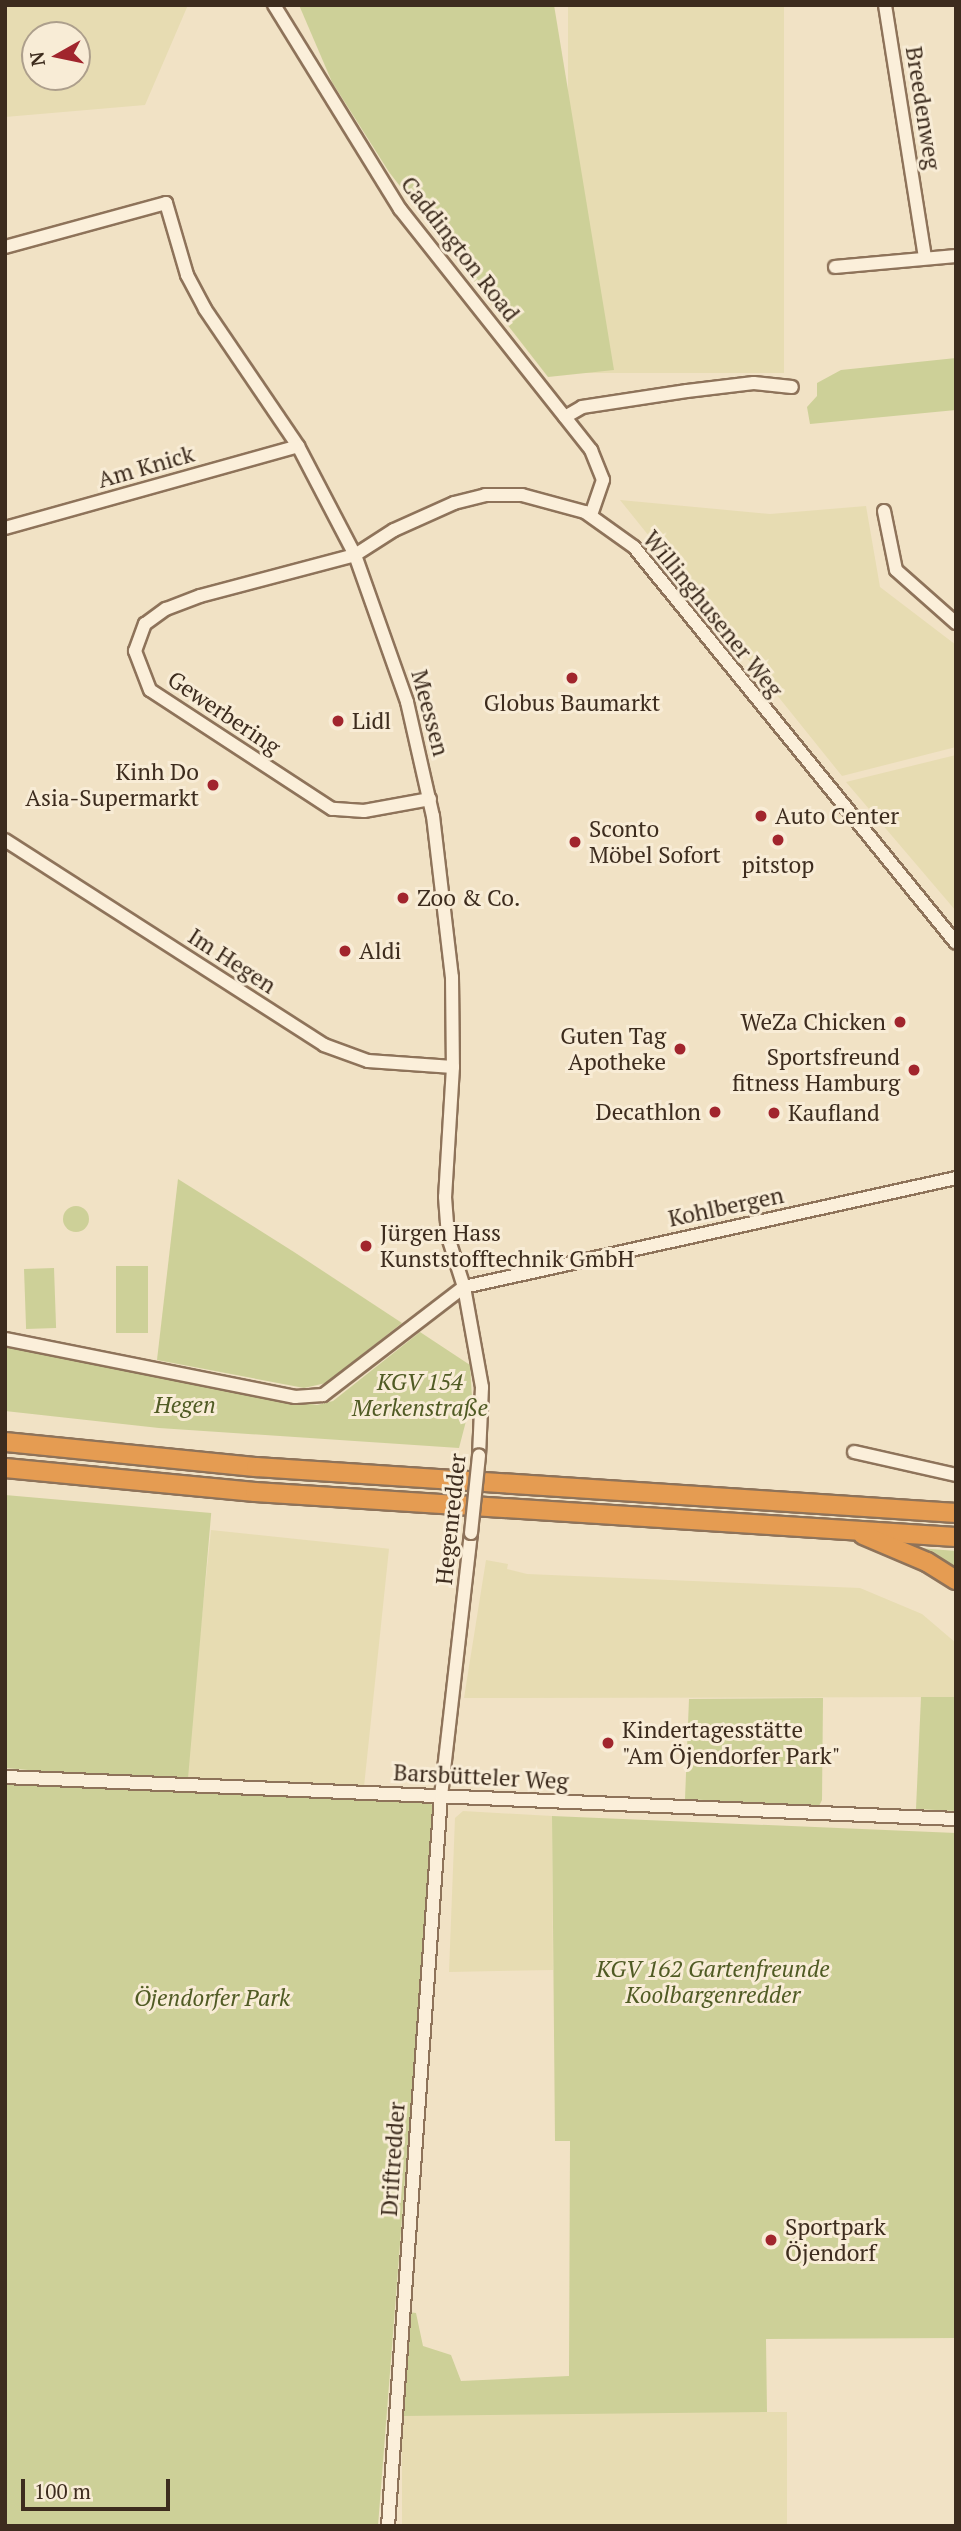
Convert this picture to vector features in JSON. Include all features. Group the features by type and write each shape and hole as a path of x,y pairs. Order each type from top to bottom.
{"highway":[{"path":"5,1442 257,1467 956,1513"},
{"path":"5,1468 255,1492 956,1537"},
{"path":"851,1529 927,1562 956,1580"}],"street":[{"name":"Caddington Road","path":"274,5 400,209 591,450 603,480 591,515"},
{"name":"Breedenweg","path":"885,5 925,258"},
{"name":"Meessen","path":"5,247 166,203 187,275 205,309 298,446 355,555 407,702 430,799 452,977 453,1068 445,1197 448,1237 464,1287"},
{"path":"835,267 956,256"},
{"path":"565,417 582,407 687,391 754,383 792,387"},
{"name":"Am Knick","path":"5,528 298,446"},
{"name":"Willinghusener Weg","path":"355,555 431,510 485,495 532,496 591,515 640,554 956,943"},
{"path":"884,511 896,570 956,623"},
{"name":"Gewerbering","path":"355,555 166,609 145,624 135,651 139,669 150,690 332,809 364,811 430,799"},
{"name":"Im Hegen","path":"5,840 324,1045 368,1062 453,1068"},
{"name":"Kohlbergen","path":"464,1287 956,1178"},
{"path":"5,1339 307,1397 335,1388 464,1287"},
{"name":"Hegenredder","path":"441,1796 479,1455 482,1387 464,1287"},
{"path":"854,1452 956,1475"},
{"name":"Barsbütteler Weg","path":"5,1777 956,1819"},
{"name":"Driftredder","path":"388,2526 441,1796"}],"shaded area":[{"path":"5,5 188,5 145,105 5,117"},
{"path":"568,5 784,5 784,373 568,373"},
{"path":"620,500 770,514 866,506 880,587 956,645 956,747 842,776"},
{"path":"956,755 956,911 846,782"},
{"path":"211,1530 389,1549 363,1795 185,1777"},
{"path":"486,1560 508,1564 507,1569 527,1574 860,1588 922,1614 956,1643 956,1697 464,1698"},
{"path":"463,1811 552,1816 553,1970 449,1972 455,1818"},
{"path":"402,2412 787,2412 787,2526 402,2526"}],"green space":[{"path":"299,5 554,5 614,370 548,377 389,172 332,82"},
{"path":"956,358 956,410 810,424 807,407 817,396 817,383 841,370"},
{"path":"178,1179 402,1323 326,1383 304,1388 157,1360"},
{"path":"76,1206 85,1210 89,1219 85,1228 76,1232 67,1228 63,1219 67,1210"},
{"path":"116,1266 148,1266 148,1333 116,1333"},
{"path":"54,1268 56,1328 26,1329 24,1269"},
{"path":"420,1332 470,1365 472,1398 459,1448 159,1428 5,1411 5,1346 317,1405 333,1401"},
{"path":"5,1495 211,1513 188,1784 5,1768"},
{"path":"919,1548 956,1551 956,1575 923,1553"},
{"path":"921,1697 956,1697 956,1811 916,1809"},
{"path":"823,1698 822,1800 819,1806 685,1799 689,1699"},
{"name":"Öjendorfer Park","path":"5,1781 429,1801 434,1808 378,2526 5,2526"},
{"name":"KGV 162 Gartenfreunde Koolbargenredder","path":"552,1816 956,1833 956,2338 766,2339 767,2412 402,2416 408,2312 416,2313 423,2346 451,2355 461,2381 569,2376 570,2141 555,2141"}],"place":[{"name":"Globus Baumarkt","path":"572,678"},
{"name":"Lidl","path":"338,721"},
{"name":"Kinh Do Asia-Supermarkt","path":"213,785"},
{"name":"Auto Center","path":"761,816"},
{"name":"pitstop","path":"778,840"},
{"name":"Sconto Möbel Sofort","path":"575,842"},
{"name":"Zoo & Co.","path":"403,898"},
{"name":"Aldi","path":"345,951"},
{"name":"WeZa Chicken","path":"900,1022"},
{"name":"Guten Tag Apotheke","path":"680,1049"},
{"name":"Sportsfreund fitness Hamburg","path":"914,1070"},
{"name":"Decathlon","path":"715,1112"},
{"name":"Kaufland","path":"774,1113"},
{"name":"Jürgen Hass Kunststofftechnik GmbH","path":"366,1246"},
{"name":"Kindertagesstätte \"Am Öjendorfer Park\"","path":"608,1743"},
{"name":"Sportpark Öjendorf","path":"771,2240"}],"park label":[{"name":"KGV 154 Merkenstraße","path":"420,1395"},
{"name":"Hegen","path":"185,1405"}]}
